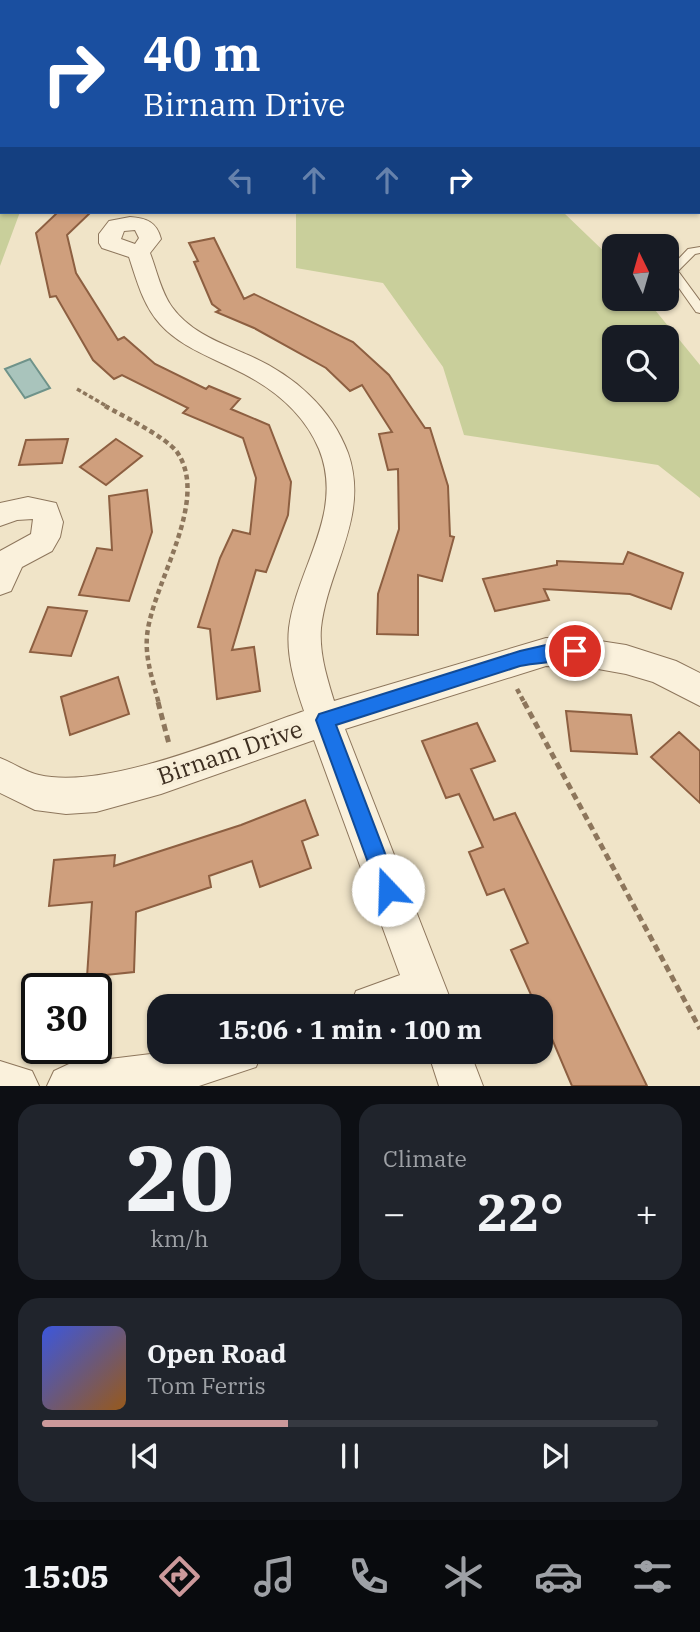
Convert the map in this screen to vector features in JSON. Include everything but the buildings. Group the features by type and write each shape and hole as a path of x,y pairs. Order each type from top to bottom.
{"street":[{"path":"139,253 158,304 167,318 196,342 276,380 312,412 325,432 335,456 341,482 336,534 307,607 305,657 325,720 427,994"},
{"path":"0,515 17,508 33,507 46,511 50,524 47,537 36,548 4,564"},
{"name":"Birnam Drive","path":"0,775 35,792 66,796 96,794 176,772 325,720 546,652 605,654 646,664 681,678 700,691"},
{"path":"69,1086 162,1075 200,1064"},
{"path":"453,1064 461,1086"},
{"path":"0,1083 17,1086"}],"lane":[{"path":"700,250 692,251 672,271 700,309"}],"path":[{"path":"77,389 144,428 176,451 188,478 187,503 147,634 147,659 176,772"},
{"path":"503,664 700,1029"}],"green space":[{"path":"0,214 19,214 0,266"},
{"path":"296,214 565,214 602,249 602,312 657,312 667,325 602,325 602,402 679,402 679,339 700,365 700,498 658,465 464,435 443,367 383,283 296,268"}],"water":[{"path":"30,359 50,388 25,398 5,369"}],"route":[{"path":"388,890 325,720 520,659 546,652 575,651"}]}
